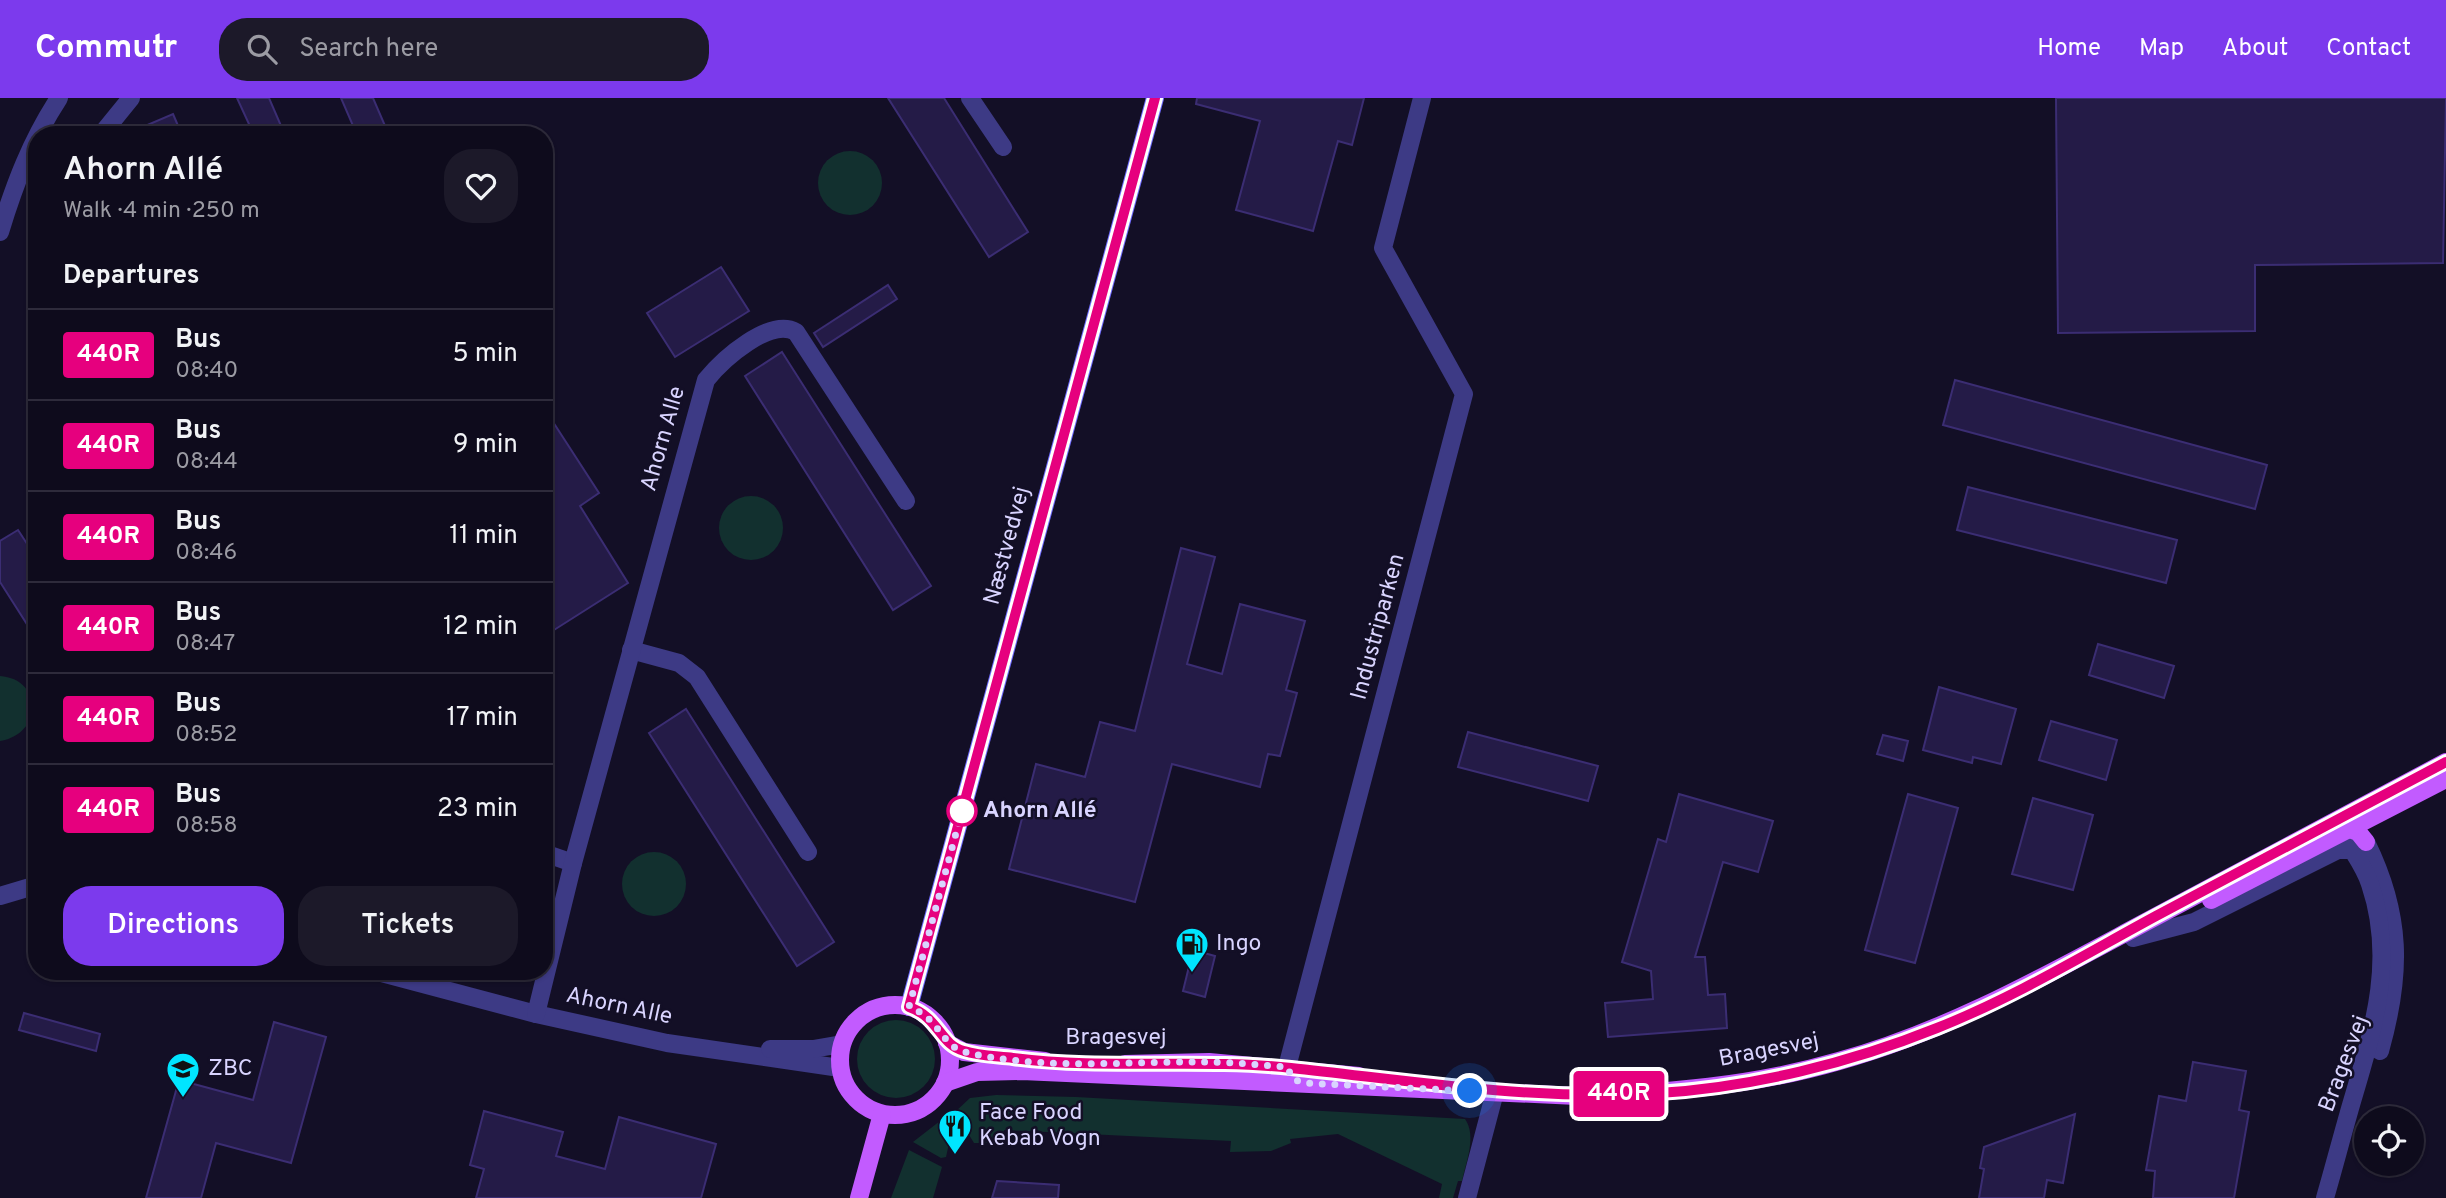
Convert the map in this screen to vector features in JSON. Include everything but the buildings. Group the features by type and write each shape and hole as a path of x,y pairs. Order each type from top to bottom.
{"main road":[{"name":"Næstvedvej","path":"909,1007 1155,98"},
{"name":"Bragesvej","path":"945,1083 977,1072 1169,1076 1577,1096 1661,1093 1768,1077 1836,1062 1893,1045 1939,1027 2133,938 2340,828 2446,762"},
{"name":"Bragesvej","path":"2037,982 2340,828 2369,819 2446,779"},
{"name":"Bragesvej","path":"2359,846 2361,829 2369,819"},
{"path":"892,1005 909,1007 935,1023 947,1044 950,1068 936,1097 923,1108 899,1116 882,1114 857,1101 846,1086 840,1068 842,1044 849,1029 867,1012 892,1005"},
{"name":"Bragesvej","path":"947,1044 964,1052 1035,1061 1106,1065 1209,1062 1287,1067 1495,1092"},
{"path":"1287,1067 1293,1079 1304,1083"},
{"path":"859,1198 882,1114"}],"street":[{"path":"43,126 59,98"},
{"path":"108,126 131,98"},
{"path":"970,98 1003,147"},
{"name":"Industriparken","path":"1287,1067 1464,394 1382,248 1422,98"},
{"path":"0,232 16,177 28,154"},
{"path":"0,168 16,177"},
{"name":"Ahorn Alle","path":"553,945 706,380 719,365 770,329 787,327 796,332 906,501"},
{"path":"631,650 678,663 697,677 808,852"},
{"name":"Bragesvej","path":"2325,1198 2342,1141 2377,1063 2391,1014 2395,980 2396,945 2391,905 2359,846 2340,828 2346,819 2446,769"},
{"name":"Bragesvej","path":"2133,938 2194,922 2338,850 2359,846"},
{"path":"553,855 573,863"},
{"path":"0,896 28,888"},
{"name":"Ahorn Alle","path":"408,980 536,1014 692,1048 840,1068"},
{"name":"Ahorn Alle","path":"536,1014 544,980"},
{"name":"Ahorn Alle","path":"692,1048 813,1049 842,1044"},
{"path":"1169,1076 1219,1073 1273,1076 1287,1067"},
{"path":"1467,1198 1495,1092"}],"green space":[{"path":"844,151 856,151 873,160 880,171 880,195 873,206 856,215 844,215 832,210 823,201 818,189 818,177 823,165 832,156"},
{"path":"745,496 757,496 774,505 781,516 781,540 774,551 757,560 745,560 733,555 724,546 719,534 719,522 724,510 733,501"},
{"path":"0,676 14,679 24,686 28,693 28,721 14,736 0,741"},
{"path":"648,852 660,852 677,861 684,872 684,896 677,907 660,916 648,916 636,911 627,902 622,890 622,878 627,866 636,857"},
{"path":"888,1020 904,1020 918,1026 929,1037 935,1051 935,1067 929,1081 918,1092 904,1098 888,1098 874,1092 863,1081 857,1067 857,1051 863,1037 874,1026"},
{"path":"996,1095 1465,1119 1470,1141 1462,1181 1458,1181 1453,1198 1439,1198 1442,1184 1338,1134 1290,1139 1291,1143 1271,1151 1230,1152 1231,1141 1004,1130 1003,1143 974,1143 955,1112 970,1098"},
{"path":"940,1121 947,1121 952,1130 946,1157 941,1158 913,1142"},
{"path":"909,1150 942,1167 933,1198 891,1198"}],"bus line":[{"name":"440R","path":"1155,98 909,1007 923,1013 935,1023 947,1044 964,1052 1035,1061 1106,1065 1209,1062 1243,1064 1495,1092 1577,1096 1661,1093 1726,1085 1836,1062 1893,1045 1939,1027 2037,982 2446,762"}],"place":[{"name":"Ahorn Allé","path":"962,811"},
{"name":"Ingo","path":"1192,974"},
{"name":"ZBC","path":"183,1099"},
{"name":"Face Food Kebab Vogn","path":"955,1156"}],"route":[{"path":"962,811 909,1007 923,1013 935,1023 947,1044 964,1052 1035,1061 1106,1065 1209,1062 1287,1067 1293,1079 1304,1083 1470,1091"}]}
